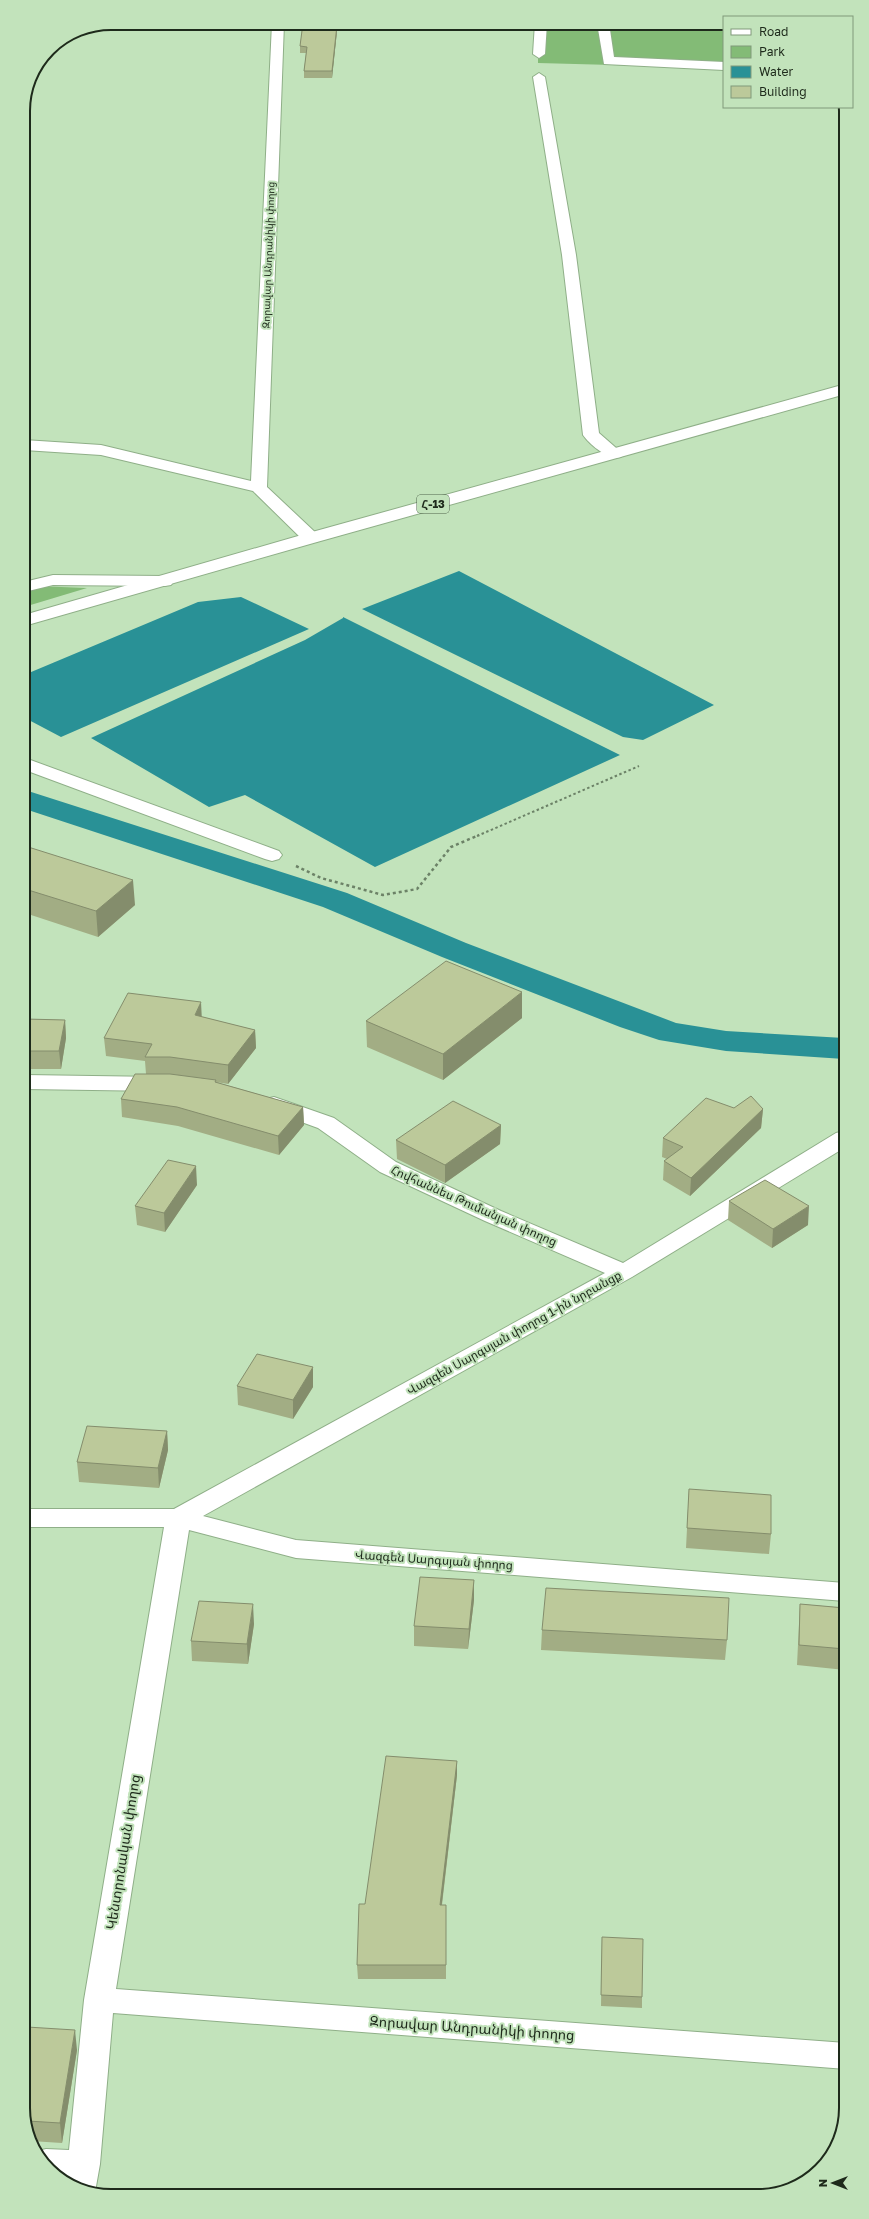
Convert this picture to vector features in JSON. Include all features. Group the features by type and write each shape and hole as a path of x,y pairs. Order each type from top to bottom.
{"street":[{"name":"Զորավար Անդրանիկի փողոց","path":"259,488 278,30"},
{"path":"539,54 541,30"},
{"path":"604,30 608,61 646,61 672,65 723,66"},
{"path":"539,77 558,179 581,333 591,435 615,454"},
{"name":"Հ-13","path":"30,619 311,538 839,391"},
{"path":"30,445 101,450 145,459 259,488 311,538"},
{"path":"30,586 53,580 165,581"},
{"path":"30,766 272,855"},
{"path":"30,1082 179,1085"},
{"name":"Հովհաննես Թումանյան փողոց","path":"254,1098 326,1123 388,1167 493,1216 624,1272"},
{"name":"Վազգեն Սարգսյան փողոց 1-ին նրբանցք","path":"178,1518 624,1272 839,1141"},
{"name":"Վազգեն Սարգսյան փողոց","path":"30,1518 178,1518 296,1549 839,1592"},
{"name":"Կենտրոնական փողոց","path":"83,2175 99,2000 178,1518"},
{"name":"Զորավար Անդրանիկի փողոց","path":"99,2000 839,2055"},
{"path":"54,2165 83,2175"}],"path":[{"path":"272,855 321,878 383,895 417,889 451,847 526,816 639,766"}],"green space":[{"path":"538,30 723,30 723,68 538,63"},
{"path":"35,586 87,588 30,605 30,588"}],"water":[{"path":"459,571 714,705 643,740 623,737 362,609"},
{"path":"241,597 309,629 61,737 30,721 30,672 198,602"},
{"path":"343,618 620,755 375,867 245,795 209,807 91,738 305,640"}],"building":[{"path":"302,30 336,30 332,71 304,71 307,47 300,46"},
{"path":"30,848 133,880 96,911 30,891"},
{"path":"446,961 522,992 443,1054 366,1021"},
{"path":"128,993 201,1002 195,1015 255,1030 228,1065 170,1057 145,1057 152,1044 104,1038"},
{"path":"30,1019 65,1020 59,1051 30,1051"},
{"path":"135,1074 170,1074 216,1080 215,1082 303,1107 278,1136 177,1107 121,1099"},
{"path":"751,1096 763,1109 691,1178 664,1161 683,1147 663,1138 706,1098 734,1108"},
{"path":"453,1101 501,1125 445,1165 396,1140"},
{"path":"168,1160 196,1166 164,1213 135,1206"},
{"path":"765,1180 809,1206 773,1229 729,1201"},
{"path":"257,1354 313,1367 293,1400 237,1386"},
{"path":"87,1426 167,1431 158,1468 77,1462"},
{"path":"689,1489 771,1495 771,1534 687,1528"},
{"path":"420,1577 474,1580 469,1629 414,1626"},
{"path":"546,1588 729,1598 727,1640 542,1630"},
{"path":"199,1601 253,1604 247,1644 191,1641"},
{"path":"800,1604 839,1607 839,1648 799,1645"},
{"path":"386,1756 457,1761 440,1905 446,1905 446,1965 357,1965 359,1904 365,1904"},
{"path":"602,1937 643,1939 642,1997 601,1995"},
{"path":"30,2027 75,2030 60,2123 31,2121 30,2108"}],"waterway":[{"path":"30,801 335,900 454,950 632,1020 671,1033 726,1041 839,1049"}]}
